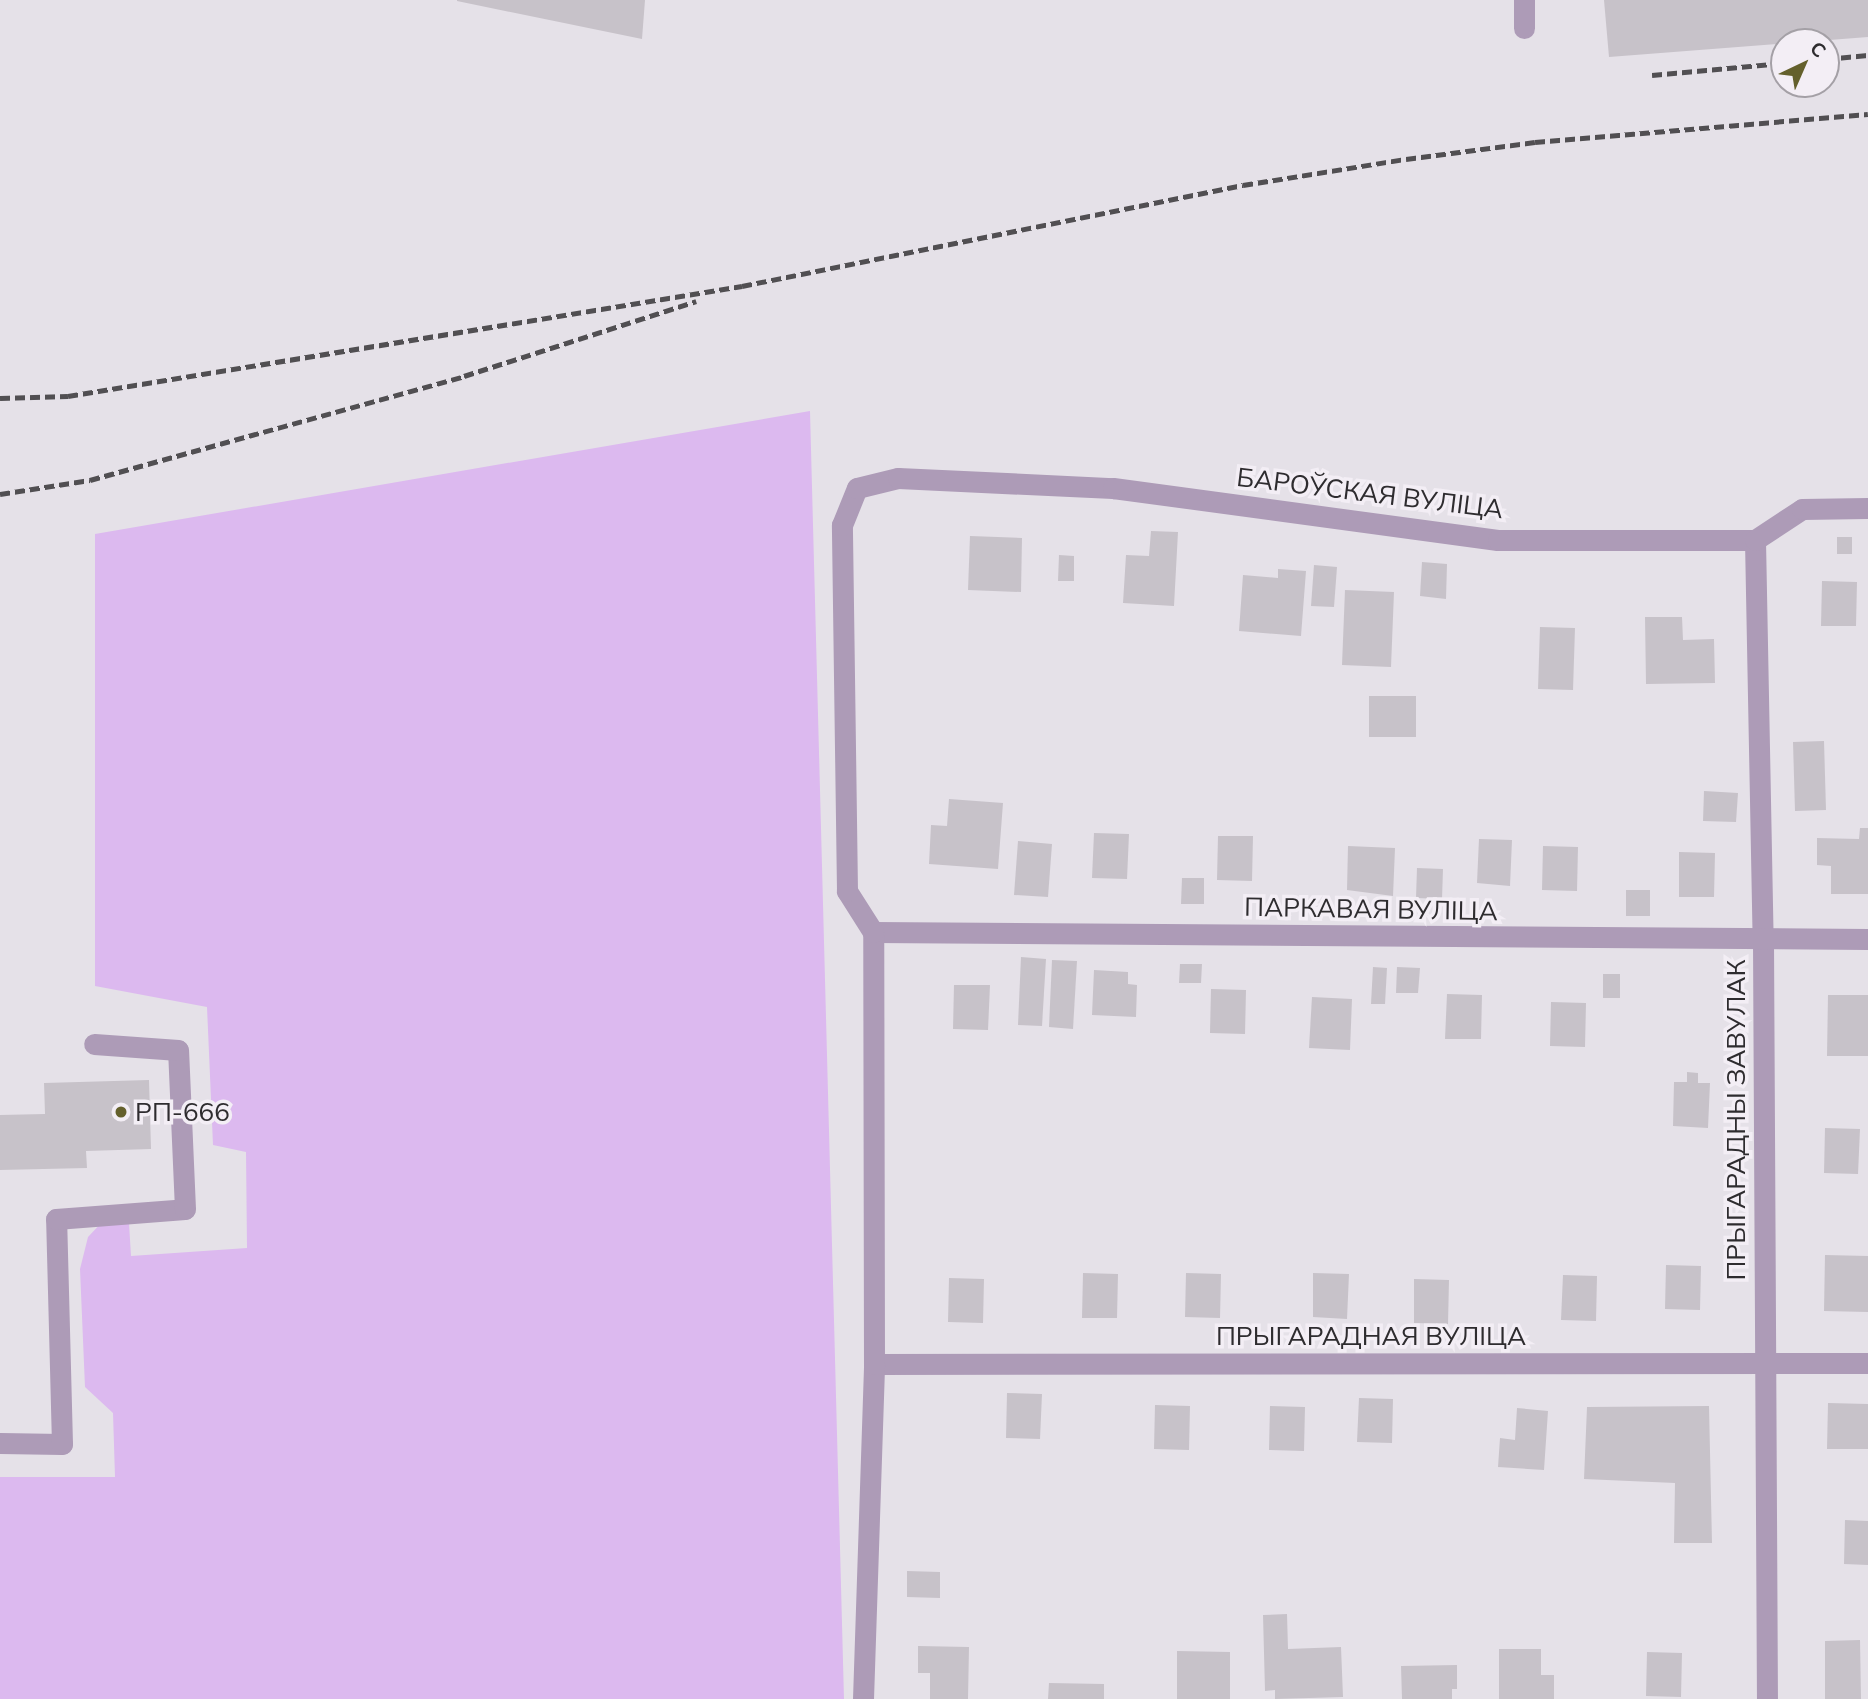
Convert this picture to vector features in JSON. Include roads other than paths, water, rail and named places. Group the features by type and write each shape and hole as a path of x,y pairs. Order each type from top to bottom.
{"street":[{"path":"1524,0 1524,28"},
{"name":"БАРОЎСКАЯ ВУЛІЦА","path":"873,932 847,891 842,525 857,488 898,478 1112,488 1498,540 1755,540"},
{"path":"1755,540 1802,509 1868,508"},
{"name":"ПРЫГАРАДНЫ ЗАВУЛАК","path":"1755,540 1763,941 1767,1699"},
{"path":"863,1699 874,1364 873,932"},
{"name":"ПАРКАВАЯ ВУЛІЦА","path":"873,932 1763,941 1868,939"},
{"path":"0,1443 62,1444 57,1219 185,1209 178,1050 94,1044"},
{"name":"ПРЫГАРАДНАЯ ВУЛІЦА","path":"874,1364 1868,1363"}],"railway":[{"path":"1840,58 1868,55"},
{"path":"1652,75 1770,64"},
{"path":"0,398 68,396 742,286 1243,185 1406,159 1535,142 1868,114"},
{"path":"0,494 90,480 464,376 696,301"}],"place":[{"name":"РП-666","path":"121,1112"}]}
